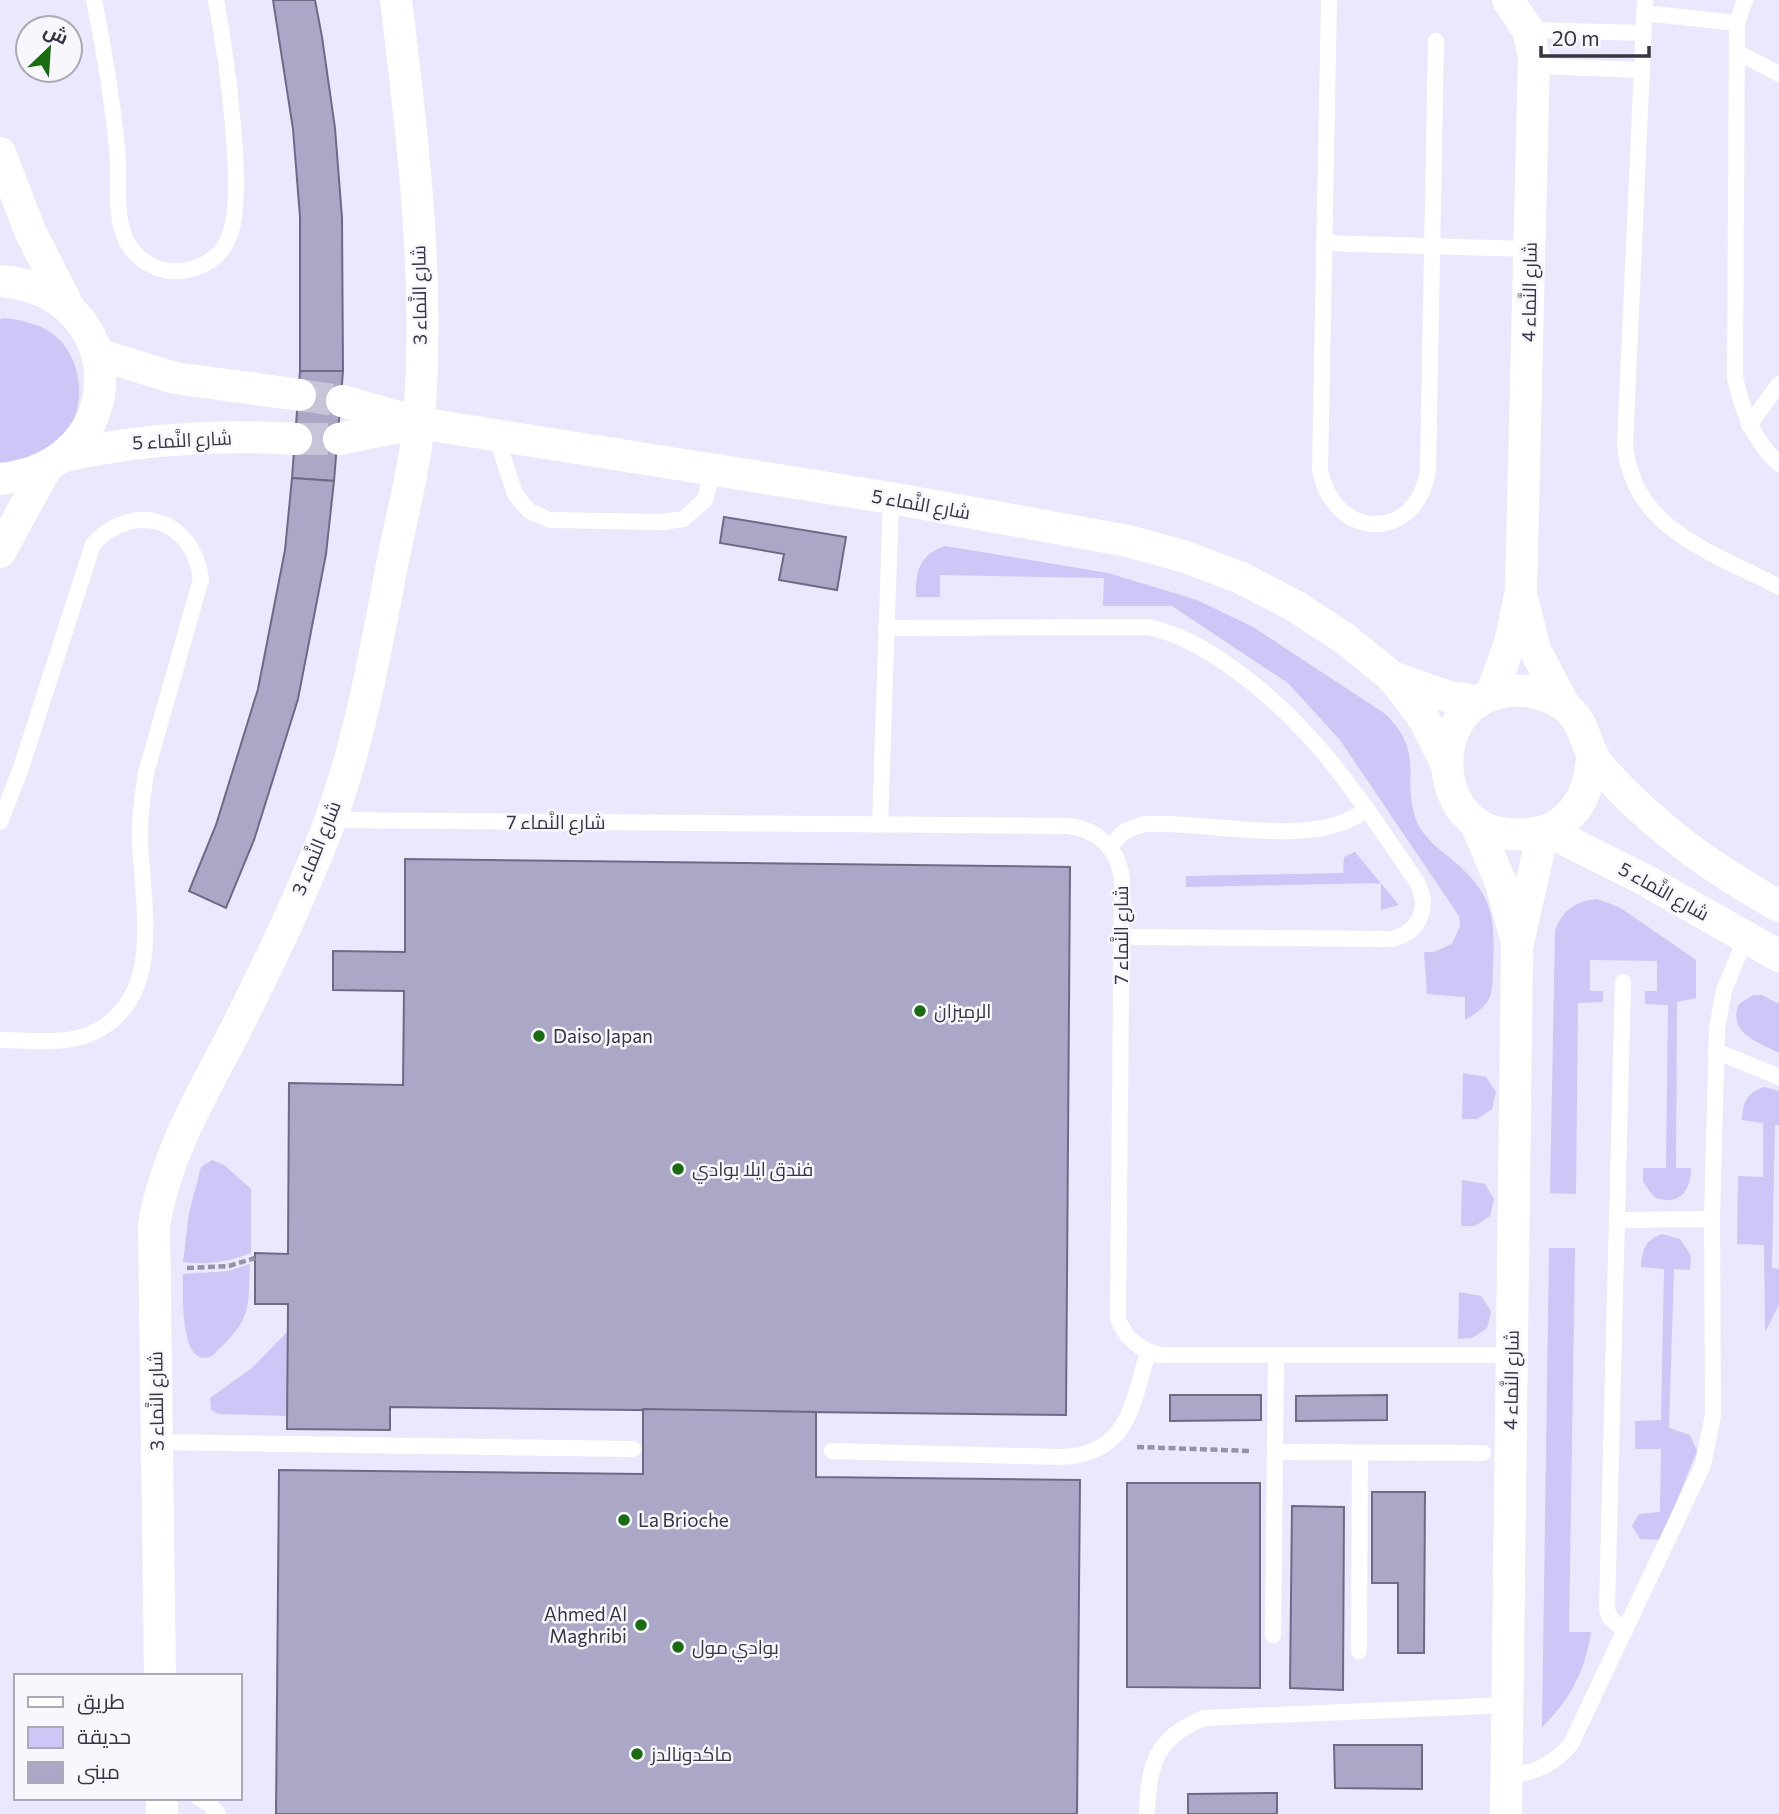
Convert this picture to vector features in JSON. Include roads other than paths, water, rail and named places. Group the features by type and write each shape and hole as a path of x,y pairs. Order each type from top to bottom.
{"street":[{"name":"شارع النَّماء 3","path":"160,1674 154,1224 166,1171 264,973 330,820 360,717 419,423 422,320 418,228 396,0"},
{"name":"شارع النَّماء 4","path":"1485,698 1510,643 1521,590 1534,66 1528,30 1508,0"},
{"path":"0,153 30,231 69,308 86,329 97,354 100,380 96,408 85,432 57,462 0,552"},
{"path":"0,281 22,282 47,292 69,308"},
{"path":"97,354 176,378 300,395"},
{"name":"شارع النَّماء 5","path":"342,401 419,423 891,498 1128,541 1186,557 1241,578 1295,606 1344,638 1391,676 1424,719 1446,761"},
{"name":"شارع النَّماء 5","path":"339,439 419,423"},
{"name":"شارع النَّماء 5","path":"0,479 23,477 57,462 161,439 207,436 296,439"},
{"name":"شارع النَّماء 4","path":"1521,590 1535,650 1564,705"},
{"name":"شارع النَّماء 5","path":"1391,676 1449,696 1485,698"},
{"path":"1516,689 1541,693 1564,705 1578,720 1588,737 1592,758 1591,781 1581,802 1567,819 1545,832 1520,836 1496,832 1475,822 1459,805 1448,783 1446,761 1450,737 1461,717 1485,698 1516,689"},
{"path":"1592,758 1659,828 1697,857 1779,906"},
{"name":"شارع النَّماء 4","path":"1475,822 1501,883 1517,947"},
{"name":"شارع النَّماء 5","path":"1545,832 1609,861 1779,956"},
{"name":"شارع النَّماء 4","path":"1506,1814 1517,947 1545,832"}],"lane":[{"path":"94,0 105,51 117,149 121,227 126,241 146,263 174,272 191,270 220,254 234,223 232,114 216,0"},
{"path":"1329,0 1320,470 1331,502 1357,521 1374,524 1391,521 1406,514 1418,502 1426,487 1436,41"},
{"path":"1745,0 1737,23 1734,352 1740,402 1749,425 1760,443 1779,464"},
{"path":"1737,23 1645,6 1625,445 1627,466 1639,495 1658,519 1675,532 1779,587"},
{"path":"1528,30 1643,33"},
{"path":"1737,52 1779,74"},
{"path":"1534,66 1642,71"},
{"path":"1324,243 1530,249"},
{"path":"1749,425 1779,384"},
{"path":"495,433 515,494 529,511 550,520 663,522 683,519 705,500 713,469"},
{"path":"880,825 891,498"},
{"path":"0,822 21,768 93,544 105,532 120,523 138,519 170,527 193,548 201,579 146,773 141,803 145,946 140,982 121,1012 90,1034 71,1039 0,1040"},
{"path":"886,628 1148,627 1178,635 1205,648 1269,694 1326,751 1422,892 1423,914 1411,931 1402,937 1122,937"},
{"path":"1110,846 1125,831 1144,824 1314,831 1342,825 1367,809"},
{"name":"شارع النَّماء 7","path":"330,820 1067,826 1090,831 1110,846 1121,867 1118,1319 1129,1338 1148,1352"},
{"path":"1506,1776 1542,1769 1564,1752 1697,1480 1709,1440 1713,1415 1712,1219 1716,1051 1724,990 1746,937"},
{"path":"1623,982 1607,1609 1610,1618 1625,1631"},
{"path":"1716,1051 1779,1077"},
{"path":"1617,1220 1712,1219"},
{"path":"832,1451 1060,1457 1091,1453 1105,1446 1126,1423 1148,1352 1160,1355 1511,1355"},
{"path":"1273,1635 1276,1355"},
{"path":"157,1442 633,1449"},
{"path":"1275,1452 1483,1453"},
{"path":"1359,1651 1360,1453"},
{"path":"1147,1814 1150,1770 1158,1752 1170,1737 1204,1718 1507,1706"},
{"path":"203,1800 218,1814"}],"tunnel":[{"path":"300,395 342,401"},
{"path":"296,439 339,439"}],"place":[{"name":"الرميزان","path":"920,1011"},
{"name":"Daiso Japan","path":"539,1036"},
{"name":"فندق ايلا بوادي","path":"678,1169"},
{"name":"La Brioche","path":"624,1520"},
{"name":"Ahmed Al Maghribi","path":"641,1625"},
{"name":"بوادي مول","path":"678,1647"},
{"name":"ماكدونالدز","path":"637,1754"}]}
